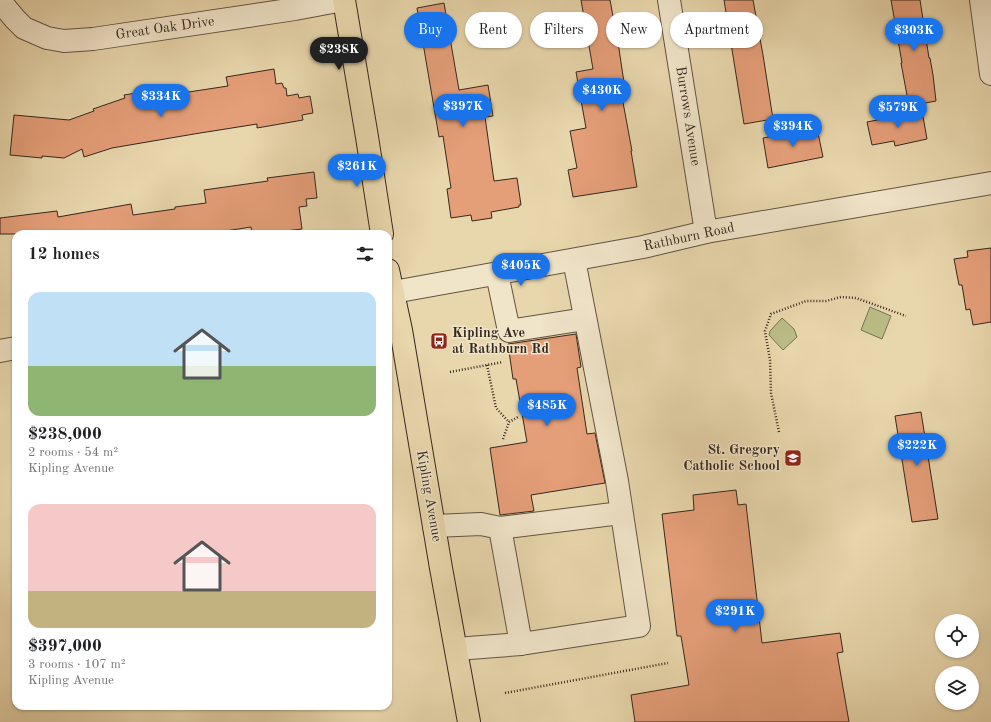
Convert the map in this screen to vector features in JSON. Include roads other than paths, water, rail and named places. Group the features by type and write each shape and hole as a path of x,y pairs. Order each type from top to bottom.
{"main road":[{"path":"344,0 381,230"},
{"name":"Kipling Avenue","path":"392,300 401,330 441,568 469,722"}],"street":[{"name":"Great Oak Drive","path":"0,0 24,28 47,38 64,41 100,38 344,0"},
{"name":"Burrows Avenue","path":"669,0 706,232"},
{"path":"981,0 991,74"},
{"name":"Rathburn Road","path":"392,293 643,247 706,232 991,183"},
{"path":"456,649 521,644 639,626 617,481 574,260"},
{"path":"497,274 510,331 585,318"},
{"path":"0,351 12,349"},
{"path":"434,526 481,524 500,528 621,512"},
{"path":"500,528 521,644"}],"place":[{"name":"Kipling Ave at Rathburn Rd","path":"439,341"},
{"name":"St. Gregory Catholic School","path":"793,458"}]}
